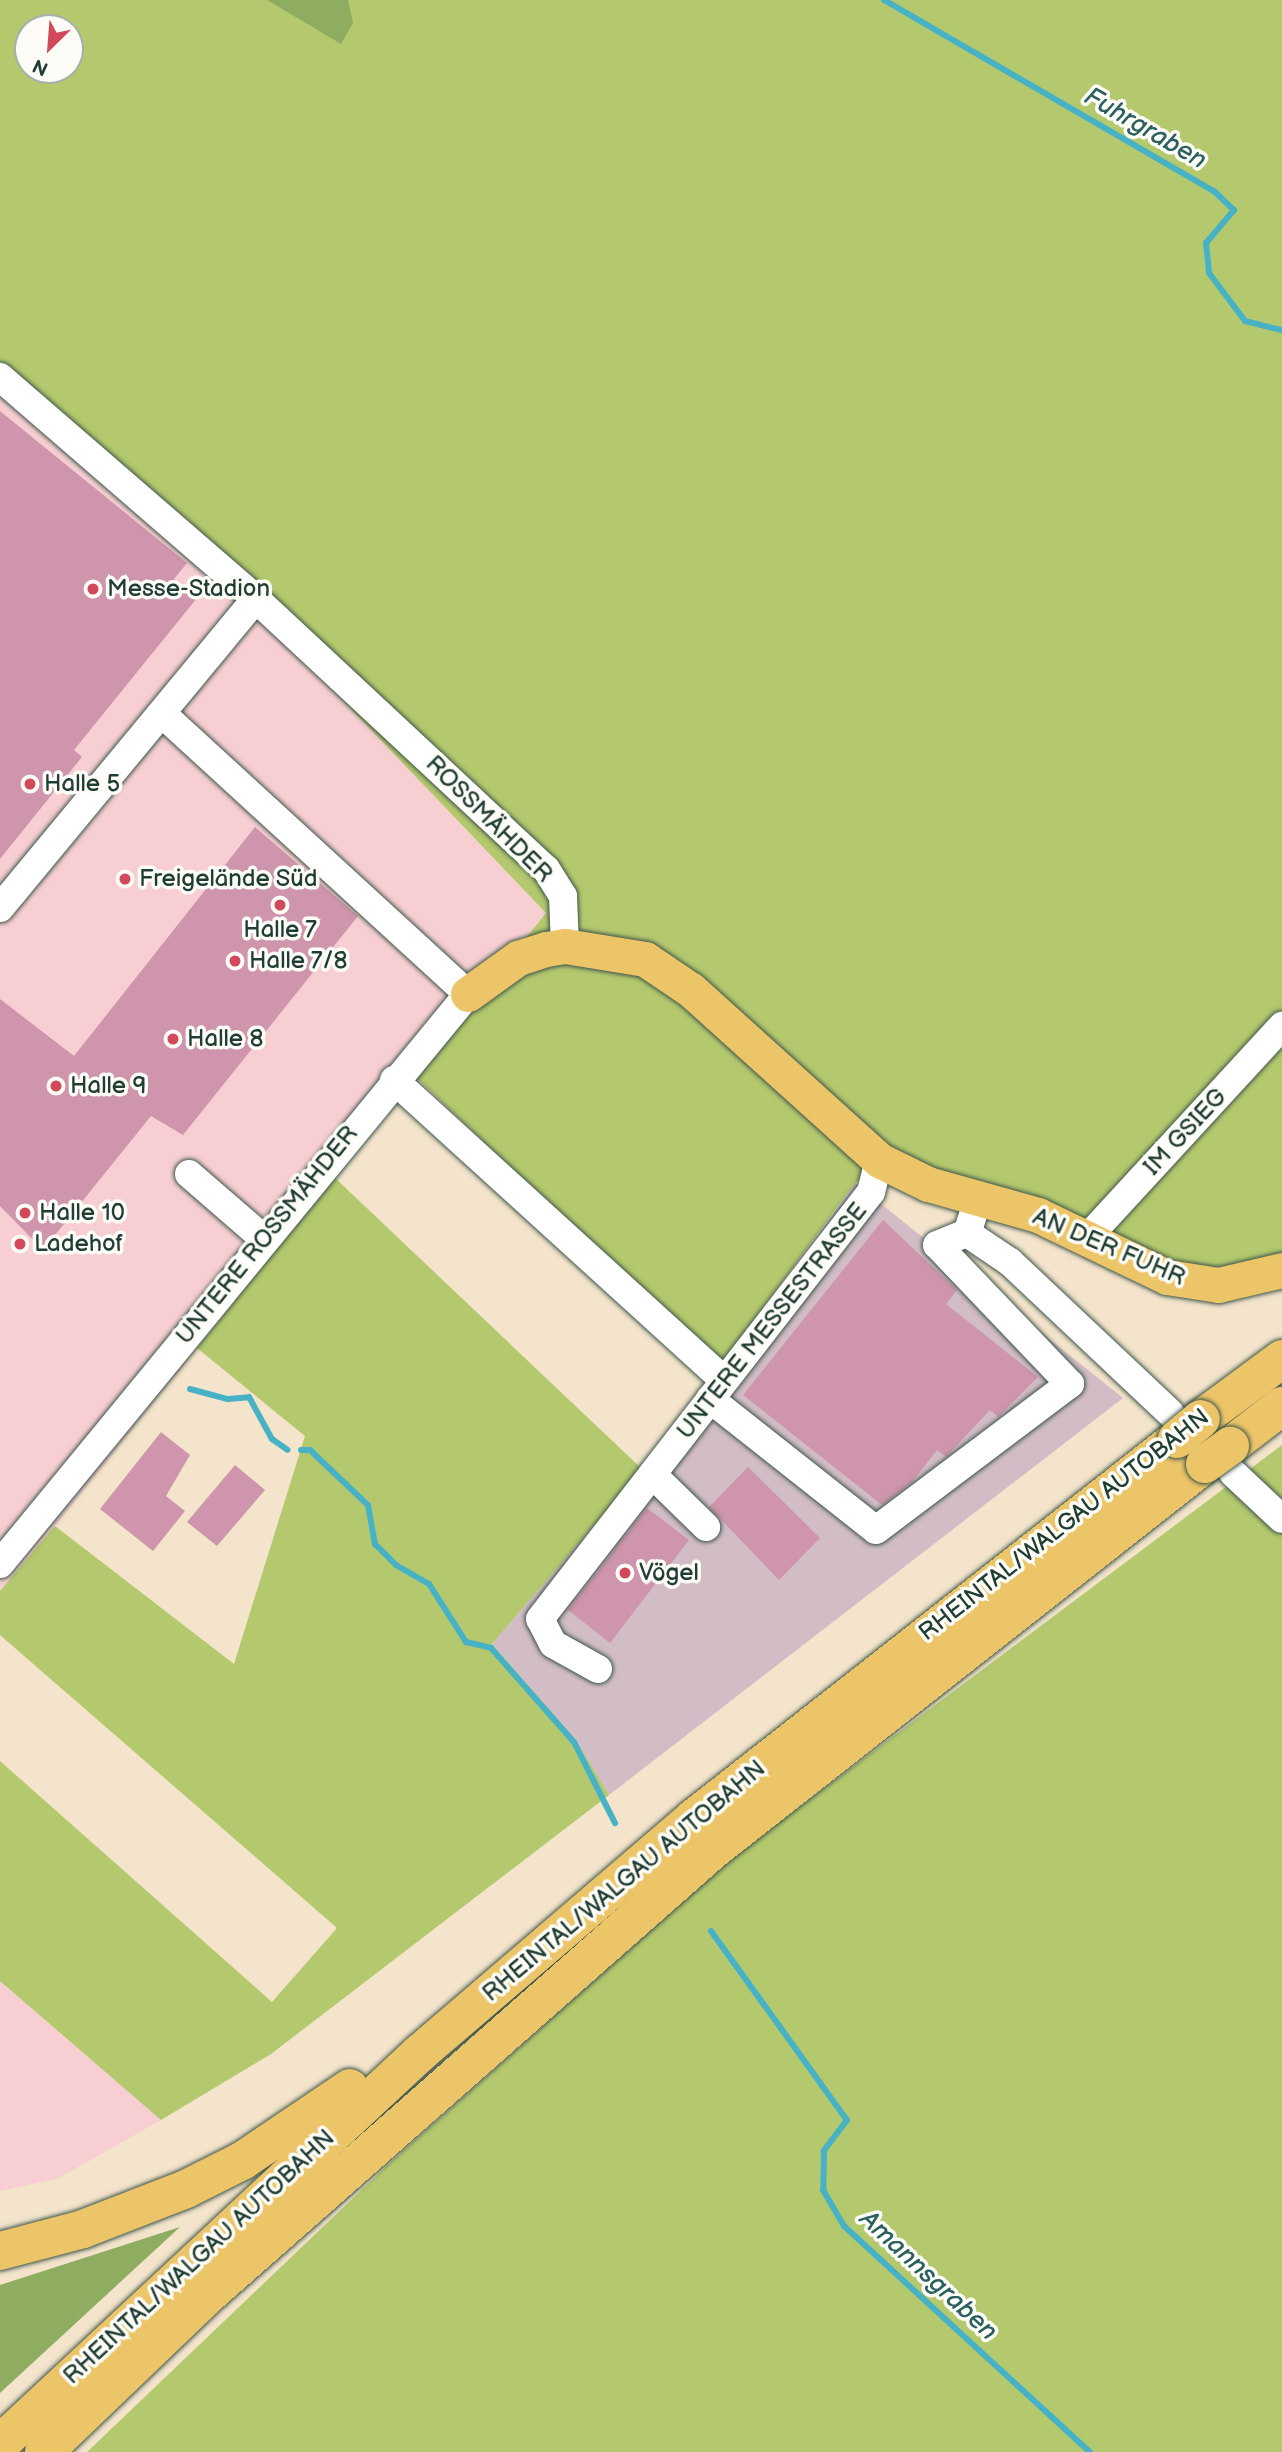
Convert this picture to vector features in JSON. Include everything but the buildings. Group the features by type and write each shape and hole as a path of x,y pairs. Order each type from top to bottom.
{"highway":[{"name":"RHEINTAL/WALGAU AUTOBAHN","path":"0,2444 420,2053 877,1669 1183,1424 1282,1359"},
{"name":"RHEINTAL/WALGAU AUTOBAHN","path":"44,2452 210,2293 713,1850 1223,1461 1282,1406"},
{"path":"0,2250 83,2229 186,2189 317,2113 367,2074 420,2053"}],"main road":[{"name":"UNTERE ROSSMÄHDER","path":"468,994 518,958 565,946"},
{"path":"565,946 622,952 677,980 879,1160 978,1199"},
{"name":"AN DER FUHR","path":"978,1199 1088,1237 1134,1263 1192,1282 1245,1281 1282,1270"}],"street":[{"name":"ROSSMÄHDER","path":"0,377 256,599 546,869 563,896 565,946"},
{"path":"0,908 256,599"},
{"path":"162,714 395,922 468,994"},
{"name":"UNTERE ROSSMÄHDER","path":"0,1564 394,1080 468,994"},
{"name":"IM GSIEG","path":"1088,1237 1282,1026"},
{"path":"394,1080 717,1389 876,1530 1070,1384 937,1245 967,1233"},
{"name":"UNTERE MESSESTRASSE","path":"598,1669 553,1644 540,1619 654,1476 717,1389 871,1192 879,1160"},
{"path":"189,1174 264,1239"},
{"path":"967,1233 978,1199"},
{"path":"967,1233 1010,1262 1183,1424"},
{"path":"1223,1461 1282,1519"},
{"path":"654,1476 706,1527"}],"shaded area":[{"path":"0,370 263,617 546,913 0,1595"},
{"path":"855,1183 1123,1398 609,1795 576,1740 492,1644 713,1386"},
{"path":"0,1981 161,2120 57,2179 0,2191"}],"green space":[{"path":"0,0 1282,0 1282,1253 1224,1270 1164,1261 894,1153 855,1183 719,1367 415,1076 546,913 263,617 0,370"},
{"path":"267,0 348,0 353,23 341,44"},
{"path":"334,1177 642,1469 492,1644 576,1740 609,1795 271,2054 161,2120 0,1981 0,1761 272,2002 337,1928 0,1635 0,1591 55,1526 234,1664 305,1436 197,1348"},
{"path":"1282,1445 1282,2452 87,2452 392,2161 734,1856"},
{"path":"180,2227 0,2393 0,2285"}],"waterway":[{"name":"Fuhrgraben","path":"884,0 1214,191 1234,210 1206,243 1209,273 1245,321 1282,330"},
{"path":"190,1389 228,1399 249,1397 272,1439 288,1450"},
{"path":"301,1450 310,1450 368,1505 375,1544 396,1565 429,1584 466,1642 491,1648 574,1742 615,1823"},
{"name":"Amannsgraben","path":"711,1931 847,2120 824,2151 823,2190 844,2226 1090,2452"}],"place":[{"name":"Messe-Stadion","path":"93,589"},
{"name":"Halle 5","path":"30,784"},
{"name":"Freigelände Süd","path":"125,879"},
{"name":"Halle 7","path":"280,905"},
{"name":"Halle 7/8","path":"235,961"},
{"name":"Halle 8","path":"173,1039"},
{"name":"Halle 9","path":"56,1086"},
{"name":"Halle 10","path":"25,1213"},
{"name":"Ladehof","path":"20,1244"},
{"name":"Vögel","path":"625,1573"}]}
